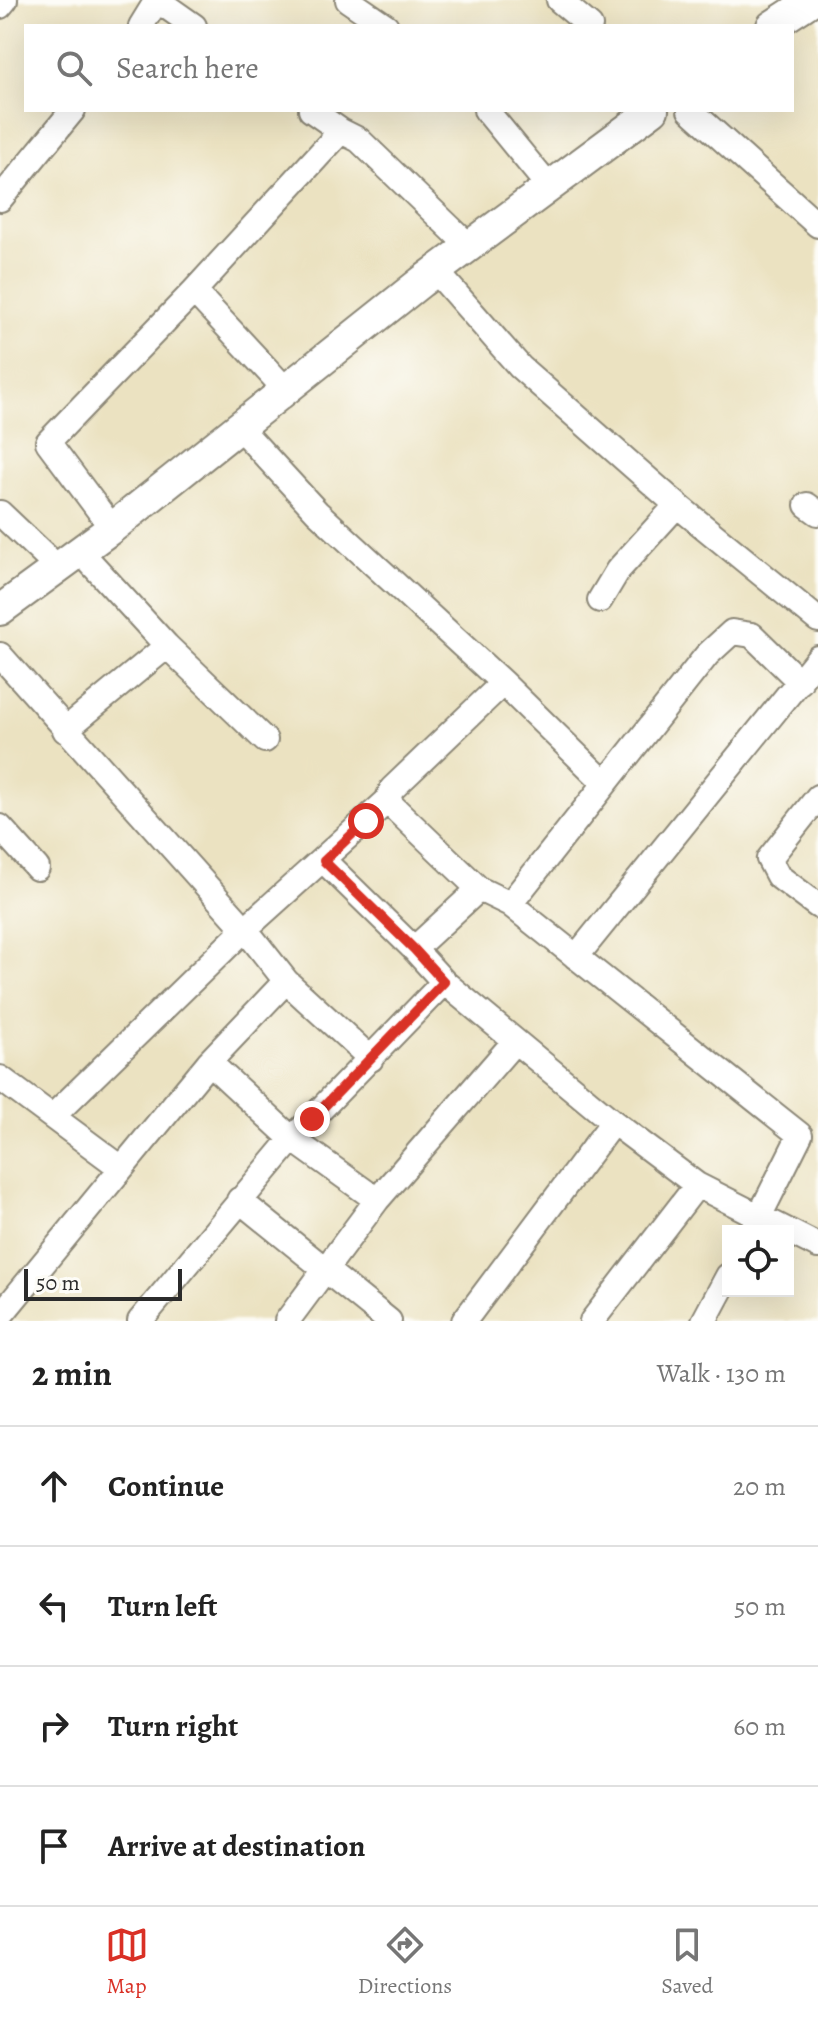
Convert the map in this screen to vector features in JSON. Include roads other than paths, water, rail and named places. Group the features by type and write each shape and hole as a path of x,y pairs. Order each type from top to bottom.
{"street":[{"path":"0,6 5,0"},
{"path":"142,24 157,0 191,24"},
{"path":"348,0 383,24"},
{"path":"559,0 588,24"},
{"path":"775,24 812,0"},
{"path":"0,199 71,112"},
{"path":"314,112 359,140 469,246"},
{"path":"488,112 549,187"},
{"path":"0,610 112,528 436,271 650,112"},
{"path":"692,112 818,225"},
{"path":"112,528 48,442 194,291 341,131"},
{"path":"436,271 520,367 677,505 818,620"},
{"path":"194,291 286,390"},
{"path":"239,427 317,512 503,683 605,783"},
{"path":"600,600 618,570 677,505"},
{"path":"0,513 69,559 167,646 265,740"},
{"path":"510,904 707,655 732,632 752,635 800,682"},
{"path":"65,730 167,646"},
{"path":"0,655 245,929 286,981 371,1059"},
{"path":"576,957 818,658"},
{"path":"53,1116 245,929 387,801 392,789 503,683"},
{"path":"818,797 769,859 778,876 818,906"},
{"path":"387,801 479,889 510,904 800,1135 756,1224"},
{"path":"0,827 37,868"},
{"path":"324,861 444,982 613,1122 697,1185 756,1224 817,1243"},
{"path":"414,949 479,889"},
{"path":"0,1316 209,1062 286,981"},
{"path":"142,1320 292,1139 444,982"},
{"path":"287,1321 377,1200 515,1041"},
{"path":"209,1062 292,1139 377,1200"},
{"path":"0,1078 120,1167"},
{"path":"464,1321 613,1122"},
{"path":"592,1321 697,1185"},
{"path":"239,1200 389,1321"},
{"path":"704,1321 722,1287"}]}
